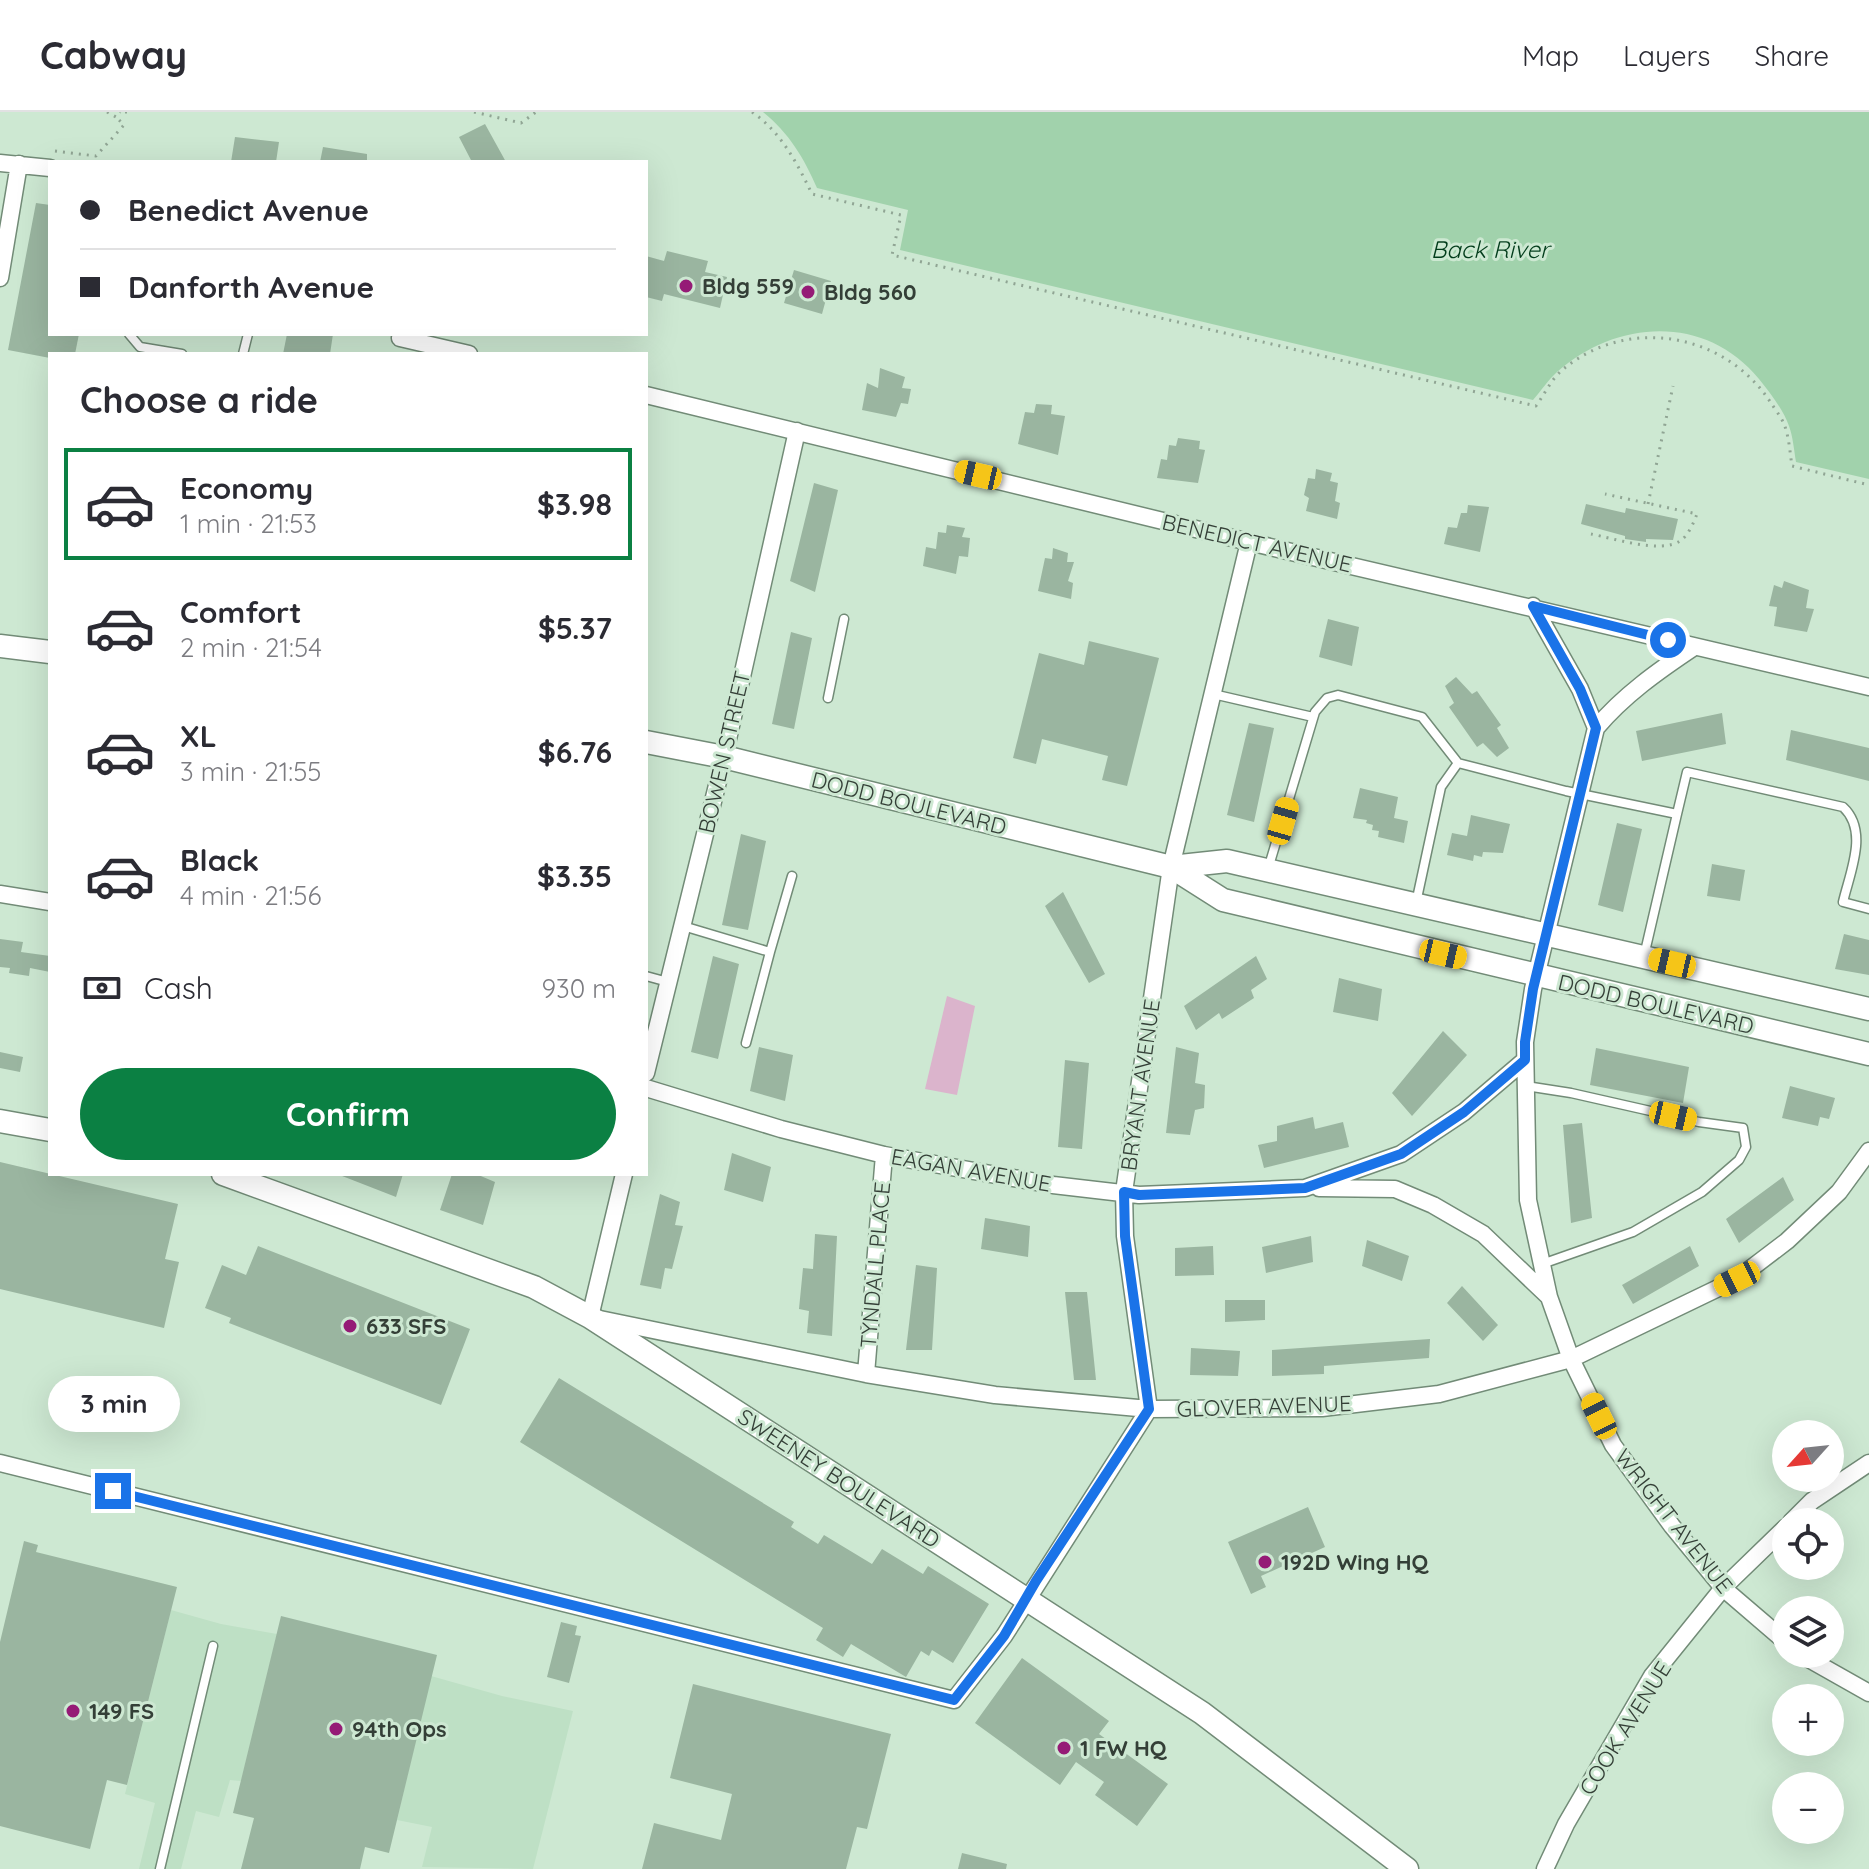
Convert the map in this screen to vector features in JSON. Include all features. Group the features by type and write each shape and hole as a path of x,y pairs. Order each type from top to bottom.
{"street":[{"path":"0,163 48,168"},
{"path":"0,278 19,164"},
{"path":"400,342 458,352"},
{"name":"BENEDICT AVENUE","path":"648,395 1249,542 1869,687"},
{"name":"BOWEN STREET","path":"648,1065 724,757 797,431"},
{"name":"BRYANT AVENUE","path":"1149,1409 1125,1236 1124,1192 1171,867 1249,542"},
{"path":"1533,606 1580,689 1596,728 1614,706 1694,647"},
{"path":"0,646 48,652"},
{"name":"WRIGHT AVENUE","path":"1596,728 1537,976 1525,1042 1528,1200 1549,1297 1571,1359 1613,1445 1672,1526 1723,1588 1772,1630"},
{"name":"DODD BOULEVARD","path":"648,742 724,757 1171,867 1223,900 1869,1054"},
{"name":"DODD BOULEVARD","path":"1171,867 1227,861 1869,1009"},
{"path":"0,894 48,902"},
{"name":"EAGAN AVENUE","path":"1305,1188 1401,1154 1464,1112 1525,1060"},
{"name":"EAGAN AVENUE","path":"648,1089 781,1129 884,1155 1053,1185 1139,1195 1305,1188 1395,1189 1433,1205 1483,1234 1549,1297"},
{"path":"0,1121 48,1130"},
{"name":"GLOVER AVENUE","path":"590,1317 866,1374 995,1395 1149,1409 1333,1407 1439,1394 1571,1359 1737,1279 1787,1241 1839,1192 1869,1151"},
{"name":"TYNDALL PLACE","path":"866,1374 884,1155"},
{"name":"SWEENEY BOULEVARD","path":"236,1176 534,1287 590,1317 1202,1713 1407,1869"},
{"path":"590,1317 619,1176"},
{"path":"0,1463 954,1700 1004,1636 1149,1409"},
{"path":"1805,1508 1869,1463"},
{"name":"COOK AVENUE","path":"1545,1869 1566,1824 1652,1676 1723,1588 1772,1541"},
{"path":"1825,1668 1869,1693"}],"lane":[{"path":"131,336 140,347 170,352"},
{"path":"828,698 844,619"},
{"path":"1213,694 1313,717"},
{"path":"1268,870 1313,717 1327,698 1338,695 1422,717 1458,763 1581,795 1677,814"},
{"path":"1416,904 1441,787 1458,763"},
{"path":"1644,956 1687,772 1843,807 1852,815 1858,834 1843,902 1869,909"},
{"path":"746,1043 792,876"},
{"path":"682,926 770,952"},
{"path":"648,977 668,982"},
{"path":"1526,1086 1699,1122 1743,1128 1746,1147 1739,1160 1702,1192 1633,1232 1542,1264"},
{"path":"160,1869 213,1646"}],"path":[{"path":"55,151 96,156 124,125 107,112"},
{"path":"116,117 124,112"},
{"path":"474,112 521,123 536,112"},
{"path":"752,112 764,120 793,155 812,194 901,215 892,255 1536,406 1560,372 1596,349 1642,336 1684,340 1725,357 1760,387 1784,424 1792,466 1869,485"},
{"path":"1648,504 1673,386"},
{"path":"1591,534 1652,546 1674,544 1683,540 1697,514 1605,494"}],"shaded area":[{"path":"947,996 975,1006 957,1095 925,1089"},
{"path":"171,1610 221,1624 277,1634 241,1781 230,1780 219,1817 196,1811 181,1869 139,1869 155,1803 125,1794"},
{"path":"431,1676 502,1696 573,1711 533,1869 422,1867 432,1827 397,1820"}],"water":[{"name":"Back River","path":"763,112 1869,112 1869,479 1796,462 1786,420 1759,379 1738,358 1714,343 1688,334 1661,331 1633,334 1606,342 1581,354 1557,372 1533,400 900,250 908,210 817,188 795,147"}],"building":[{"path":"485,124 505,160 471,160 459,137"},
{"path":"235,137 279,142 276,160 231,160"},
{"path":"323,147 367,154 367,160 320,160"},
{"path":"36,203 48,205 48,336 79,336 75,352 48,352 48,358 8,350"},
{"name":"Bldg 559","path":"667,251 708,261 705,272 727,277 720,308 664,294 662,301 648,298 648,257 664,261"},
{"name":"Bldg 560","path":"794,270 831,281 822,314 784,303"},
{"path":"287,336 333,336 330,352 283,352"},
{"path":"880,368 905,377 902,388 911,389 908,404 901,403 896,417 862,410 867,383 878,388"},
{"path":"1036,404 1052,405 1051,414 1065,416 1058,455 1018,444 1025,412 1034,413"},
{"path":"1178,438 1200,441 1199,449 1205,450 1198,483 1157,478 1161,459 1167,460 1169,445 1176,446"},
{"path":"1316,469 1332,473 1330,481 1338,483 1335,501 1340,503 1337,519 1306,511 1309,498 1304,495 1308,478 1315,479"},
{"path":"814,483 838,490 815,592 790,581"},
{"path":"1586,504 1625,513 1626,508 1678,519 1673,540 1646,539 1646,542 1625,539 1625,536 1581,524"},
{"path":"1468,505 1489,507 1480,552 1444,544 1448,527 1457,528 1461,513 1467,513"},
{"path":"947,525 965,528 962,537 970,538 968,557 959,556 956,574 923,566 926,547 936,549 938,532 946,533"},
{"path":"1053,548 1068,553 1067,562 1074,562 1068,581 1073,583 1071,599 1038,591 1045,558 1052,559"},
{"path":"1784,581 1809,590 1806,608 1814,609 1807,632 1774,626 1777,607 1769,606 1774,585 1782,588"},
{"path":"1328,619 1359,627 1352,666 1319,657"},
{"path":"791,632 812,638 794,729 772,724"},
{"path":"1089,641 1159,658 1127,786 1102,780 1108,756 1042,739 1036,764 1013,758 1039,653 1084,665"},
{"path":"1456,677 1472,694 1477,691 1501,725 1497,728 1509,748 1497,757 1483,743 1477,747 1449,707 1454,703 1445,686"},
{"path":"1722,713 1726,744 1642,761 1636,731"},
{"path":"1249,723 1274,728 1254,822 1227,815"},
{"path":"1791,730 1869,748 1869,781 1786,760"},
{"path":"1360,788 1398,797 1394,818 1408,821 1404,843 1378,837 1379,831 1372,830 1373,825 1366,823 1367,820 1353,818"},
{"path":"1471,815 1510,824 1503,853 1483,852 1482,857 1474,855 1473,861 1447,855 1452,833 1467,836"},
{"path":"1617,823 1642,829 1623,912 1598,905"},
{"path":"741,834 766,841 748,930 722,925"},
{"path":"1712,864 1745,870 1740,901 1707,896"},
{"path":"1063,892 1105,974 1089,983 1045,906"},
{"path":"1844,934 1869,940 1869,975 1835,969"},
{"path":"0,939 23,942 21,952 48,956 48,972 30,968 29,976 9,973 10,968 0,967"},
{"path":"713,956 739,964 718,1059 691,1052"},
{"path":"1256,956 1267,979 1251,990 1254,998 1222,1019 1219,1013 1196,1030 1184,1006"},
{"path":"1339,978 1382,989 1378,1021 1333,1012"},
{"path":"1443,1031 1467,1055 1412,1116 1392,1093"},
{"path":"759,1047 793,1055 785,1101 750,1091"},
{"path":"1176,1047 1199,1053 1195,1083 1205,1085 1204,1108 1195,1110 1190,1135 1166,1133"},
{"path":"1596,1048 1689,1067 1683,1103 1590,1085"},
{"path":"0,1052 23,1057 20,1072 0,1068"},
{"path":"1065,1060 1089,1063 1082,1149 1058,1147"},
{"path":"1790,1086 1835,1098 1829,1119 1820,1117 1818,1126 1782,1118"},
{"path":"1313,1117 1315,1129 1343,1122 1349,1147 1264,1168 1258,1145 1277,1141 1277,1126"},
{"path":"1582,1123 1592,1218 1571,1223 1563,1125"},
{"path":"732,1153 771,1167 763,1202 724,1190"},
{"path":"0,1162 48,1173 48,1176 178,1204 165,1259 179,1262 164,1328 0,1289"},
{"path":"342,1176 402,1176 396,1197"},
{"path":"451,1176 481,1176 495,1182 483,1225 440,1210"},
{"path":"1783,1177 1794,1200 1739,1243 1726,1219"},
{"path":"660,1194 680,1202 675,1225 683,1226 672,1269 665,1268 661,1289 640,1285"},
{"path":"985,1218 1030,1226 1028,1257 981,1249"},
{"path":"815,1234 837,1236 832,1336 807,1333 809,1311 799,1309 803,1268 813,1269"},
{"path":"1311,1236 1313,1262 1266,1273 1262,1247"},
{"path":"1367,1240 1409,1256 1402,1281 1362,1266"},
{"name":"633 SFS","path":"258,1246 470,1329 441,1405 229,1323 231,1318 205,1308 222,1265 246,1275"},
{"path":"1213,1246 1214,1275 1175,1276 1175,1248"},
{"path":"1690,1246 1699,1266 1633,1304 1622,1285"},
{"path":"916,1265 937,1268 932,1350 906,1350"},
{"path":"1462,1286 1498,1325 1483,1341 1447,1303"},
{"path":"1065,1292 1087,1292 1096,1380 1074,1380"},
{"path":"1225,1300 1265,1300 1265,1320 1225,1322"},
{"path":"1430,1339 1429,1358 1324,1366 1324,1374 1272,1376 1272,1350"},
{"path":"1191,1348 1240,1351 1238,1376 1190,1375"},
{"path":"559,1378 794,1522 791,1527 818,1544 824,1535 872,1564 882,1549 923,1574 928,1566 989,1604 953,1663 932,1650 929,1656 921,1651 906,1677 851,1644 843,1657 816,1640 823,1628 520,1442"},
{"name":"192D Wing HQ","path":"1308,1507 1325,1547 1261,1576 1266,1587 1251,1594 1228,1542"},
{"name":"149 FS","path":"24,1541 38,1545 36,1552 177,1587 127,1785 107,1780 90,1849 0,1826 0,1642"},
{"name":"94th Ops","path":"281,1616 437,1655 389,1853 365,1847 360,1869 241,1869 254,1818 233,1813"},
{"path":"561,1622 577,1626 575,1635 581,1636 569,1683 547,1677"},
{"name":"1 FW HQ","path":"1022,1658 1109,1721 1099,1734 1168,1784 1137,1826 1095,1795 1104,1782 1076,1762 1060,1785 975,1723"},
{"path":"693,1684 891,1734 867,1829 857,1827 846,1869 642,1869 654,1823 721,1840 732,1794 670,1778"},
{"path":"962,1853 1007,1864 1006,1869 958,1869"}],"place":[{"name":"Bldg 559","path":"686,286"},
{"name":"Bldg 560","path":"808,292"},
{"name":"633 SFS","path":"350,1326"},
{"name":"192D Wing HQ","path":"1265,1562"},
{"name":"149 FS","path":"73,1711"},
{"name":"94th Ops","path":"336,1729"},
{"name":"1 FW HQ","path":"1064,1748"}],"route":[{"path":"113,1491 954,1700 1004,1636 1036,1581 1149,1409 1125,1236 1124,1192 1139,1195 1305,1188 1401,1154 1464,1112 1525,1060 1533,989 1596,728 1580,689 1533,606 1668,640"}]}
